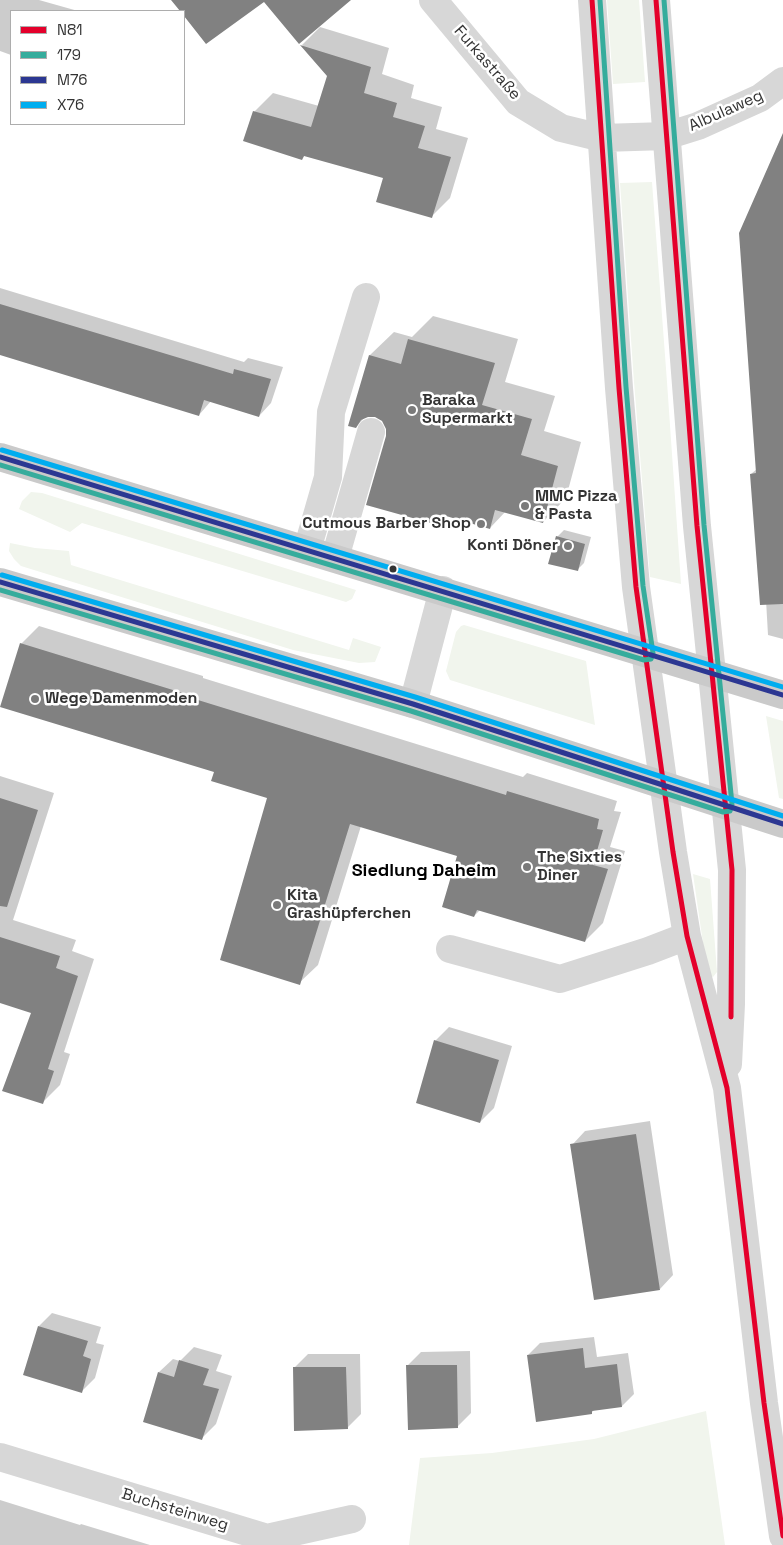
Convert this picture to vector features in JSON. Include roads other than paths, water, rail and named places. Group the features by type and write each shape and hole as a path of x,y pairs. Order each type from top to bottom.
{"main road":[{"path":"0,456 783,695"},
{"path":"0,582 413,704 783,824"}],"street":[{"name":"Furkastraße","path":"433,0 518,102 560,128 602,138 666,136"},
{"path":"592,0 619,388 636,580 664,785 688,936 703,1003 727,1088 774,1403 783,1536"},
{"path":"656,0 697,526 732,886 731,1004 727,1088"},
{"name":"Albulaweg","path":"666,136 698,126 760,98 783,81"},
{"path":"307,550 328,477 330,412 366,297"},
{"path":"335,558 371,432"},
{"path":"413,704 443,590"},
{"path":"450,949 560,979 688,936"},
{"name":"Buchsteinweg","path":"0,1457 267,1538 352,1519"}],"place":[{"name":"Baraka Supermarkt","path":"412,410"},
{"name":"MMC Pizza & Pasta","path":"525,506"},
{"name":"Cutmous Barber Shop","path":"481,524"},
{"name":"Konti Döner","path":"568,546"},
{"name":"Wege Damenmoden","path":"35,699"},
{"name":"The Sixties Diner","path":"527,867"},
{"name":"Kita Grashüpferchen","path":"277,905"}],"district":[{"name":"Siedlung Daheim","path":"424,871"}]}
